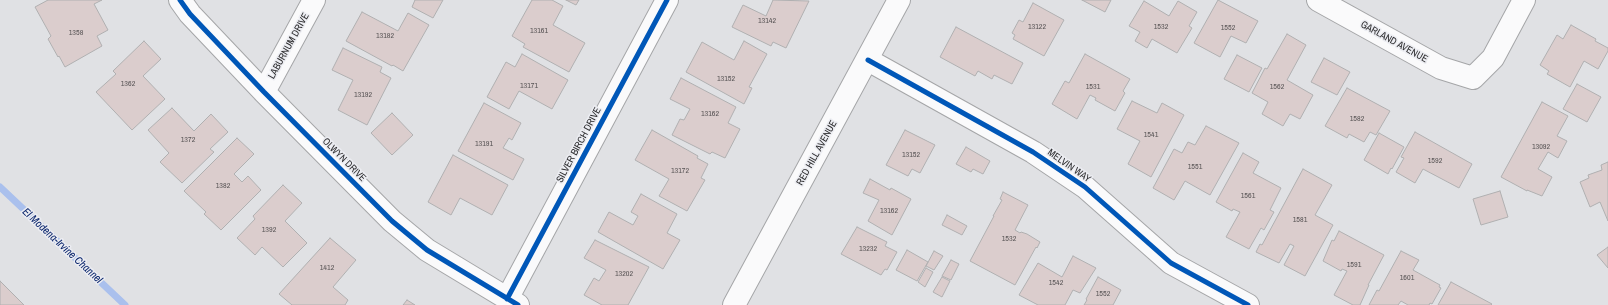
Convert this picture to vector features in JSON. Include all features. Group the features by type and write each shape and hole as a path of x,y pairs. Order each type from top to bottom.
{"street":[{"name":"OLWYN DRIVE","path":"180,0 190,14 264,92 392,221 428,250 512,302"},
{"name":"LABURNUM DRIVE","path":"264,92 314,0"},
{"name":"SILVER BIRCH DRIVE","path":"512,302 667,0"},
{"name":"RED HILL AVENUE","path":"734,305 900,0"},
{"name":"GARLAND AVENUE","path":"1318,0 1441,68 1473,78 1493,58 1524,0"},
{"name":"MELVIN WAY","path":"868,60 1033,152 1085,187 1171,263 1248,305"}],"building":[{"path":"48,0 102,0 94,4 108,30 97,36 102,46 65,67 48,39 51,36 35,7"},
{"path":"415,0 443,0 433,18 412,7"},
{"path":"532,0 552,0 563,6 553,25 585,43 569,72 523,47 525,44 512,36"},
{"path":"566,0 579,0 576,5"},
{"path":"773,0 809,1 786,48 773,42 771,46 732,27 743,5 766,16"},
{"path":"1082,0 1111,0 1105,12"},
{"path":"1218,0 1258,21 1246,43 1231,36 1220,57 1194,43"},
{"path":"1144,1 1169,16 1178,1 1197,12 1189,26 1192,28 1177,53 1152,39 1147,48 1135,41 1140,32 1129,26"},
{"path":"1033,3 1064,20 1044,56 1013,39 1015,35 1012,33 1019,20 1023,22"},
{"path":"362,12 398,31 408,13 429,25 403,71 346,41"},
{"path":"1571,25 1596,39 1595,41 1608,48 1608,51 1598,69 1584,61 1570,87 1547,74 1549,71 1540,65 1557,35 1563,39"},
{"path":"956,27 1023,63 1012,84 994,75 992,79 978,71 975,76 940,57"},
{"path":"1287,34 1306,45 1287,80 1313,95 1300,119 1290,114 1283,126 1262,114 1268,102 1252,93 1265,68 1267,69"},
{"path":"144,41 161,59 143,76 165,99 132,130 96,92 116,74 113,71"},
{"path":"744,41 767,54 749,87 752,88 744,104 686,72 702,42 734,60"},
{"path":"343,48 382,67 380,72 391,78 367,125 338,110 353,80 332,70"},
{"path":"522,54 568,80 552,109 519,91 509,109 487,97 506,62 515,67"},
{"path":"1085,54 1130,79 1123,91 1125,93 1115,111 1095,100 1096,98 1090,95 1077,119 1052,104 1065,81 1069,83"},
{"path":"1237,55 1262,68 1249,92 1224,79"},
{"path":"1324,58 1350,72 1337,95 1311,82"},
{"path":"681,78 736,107 728,123 740,129 725,158 712,152 710,154 672,135 680,119 684,120 690,109 670,99"},
{"path":"1577,84 1601,97 1587,122 1563,109"},
{"path":"1347,88 1390,111 1376,135 1370,132 1364,142 1349,134 1347,138 1325,126"},
{"path":"1132,101 1157,113 1162,103 1184,115 1151,177 1128,164 1140,141 1117,129"},
{"path":"1542,102 1568,116 1557,136 1567,141 1558,158 1548,152 1538,169 1552,177 1542,196 1527,191 1501,177"},
{"path":"484,103 521,123 512,140 509,138 503,148 524,159 513,180 458,151"},
{"path":"172,108 194,131 211,114 228,132 210,149 214,152 182,183 160,162 169,153 148,130"},
{"path":"392,113 413,135 392,155 371,133"},
{"path":"1206,126 1239,143 1210,195 1185,181 1174,200 1153,188 1174,149 1182,153 1188,142 1195,145"},
{"path":"652,130 698,156 697,158 708,164 701,178 705,180 687,211 659,196 669,179 635,160"},
{"path":"905,130 935,145 920,173 912,169 908,176 886,165"},
{"path":"1415,132 1472,164 1459,188 1423,169 1415,183 1396,172 1404,158 1401,157"},
{"path":"1379,133 1404,147 1388,174 1364,160"},
{"path":"237,138 254,154 234,174 242,182 248,176 261,190 221,230 204,214 206,212 184,191"},
{"path":"966,147 990,161 983,174 973,169 971,172 956,164"},
{"path":"1243,153 1259,162 1253,173 1281,188 1270,210 1274,212 1264,230 1261,228 1249,249 1226,237 1240,212 1233,209 1232,211 1216,202"},
{"path":"453,155 508,185 492,215 460,198 451,215 428,202"},
{"path":"1608,162 1608,221 1600,202 1590,207 1580,182 1589,178 1588,175 1602,170 1601,165"},
{"path":"1303,169 1332,185 1315,215 1333,225 1305,276 1284,265 1294,246 1290,244 1279,263 1256,252 1260,244 1262,245"},
{"path":"870,179 911,199 892,235 868,221 879,200 863,193"},
{"path":"283,185 302,203 285,221 307,243 283,267 262,247 255,255 237,238 255,219 253,216"},
{"path":"1500,191 1508,217 1481,225 1473,199"},
{"path":"1003,192 1028,205 1015,230 1020,233 1027,234 1040,242 1015,285 970,261 1002,200 1000,199"},
{"path":"641,194 677,214 667,233 680,240 663,269 598,232 609,212 633,225 638,216 631,212"},
{"path":"947,215 967,226 962,235 942,225"},
{"path":"857,227 887,242 885,246 897,252 887,270 885,269 881,275 841,254"},
{"path":"1339,231 1384,255 1368,285 1360,305 1353,305 1334,295 1347,271 1342,269 1341,271 1323,261 1332,240 1334,241"},
{"path":"330,238 356,260 333,287 348,300 345,305 292,305 279,294"},
{"path":"595,240 649,267 628,305 602,305 584,295 594,278 599,281 606,270 584,258"},
{"path":"1608,247 1608,268 1597,255"},
{"path":"907,250 928,262 917,281 896,270"},
{"path":"934,251 943,256 934,270 926,266"},
{"path":"1401,251 1419,260 1413,270 1440,285 1439,287 1441,288 1432,304 1408,305 1401,301 1398,305 1369,305 1377,290 1379,291"},
{"path":"1073,256 1096,268 1080,293 1073,290 1065,305 1038,305 1019,295 1038,263 1062,277"},
{"path":"951,260 959,264 951,280 942,276"},
{"path":"926,268 933,272 925,287 918,282"},
{"path":"942,277 950,281 942,297 933,292"},
{"path":"1098,277 1121,290 1113,305 1084,305"},
{"path":"0,281 24,305 0,305"},
{"path":"1451,282 1492,304 1438,305"},
{"path":"407,300 415,305 403,305"}],"waterway":[{"name":"El Modena-Irvine Channel","path":"0,187 125,305"}],"cycle path":[{"path":"180,0 190,14 264,92 392,221 427,250 518,305"},
{"path":"507,299 667,0"},
{"path":"868,60 1033,152 1085,187 1171,263 1248,305"}]}
